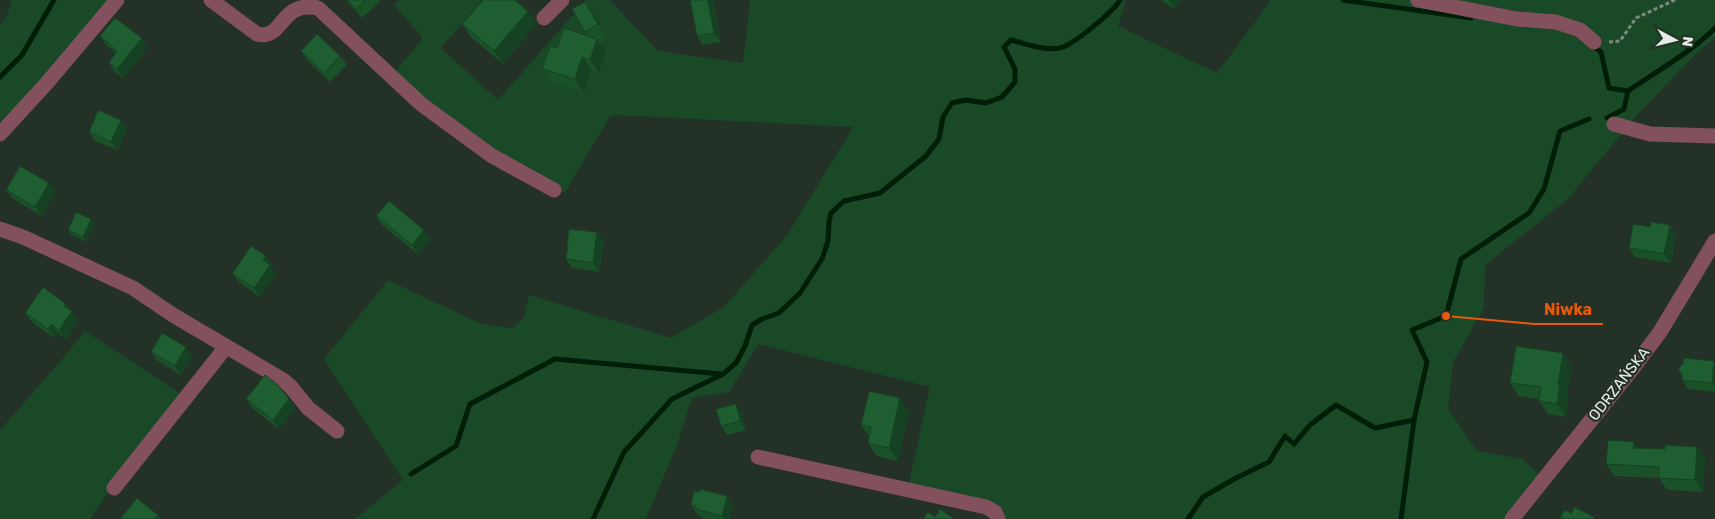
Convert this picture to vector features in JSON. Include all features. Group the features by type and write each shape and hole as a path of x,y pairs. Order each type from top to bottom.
{"street":[{"path":"0,134 46,84 117,0"},
{"path":"211,0 257,34 263,35 269,34 292,8 299,4 308,4 318,8 421,104 492,156 554,190"},
{"path":"544,18 562,0"},
{"path":"1418,0 1517,19 1556,22 1580,30 1594,42"},
{"path":"1614,124 1650,134 1715,136"},
{"path":"0,229 23,237 133,288 226,347 283,380 308,408 337,431"},
{"name":"ODRZAŃSKA","path":"1512,519 1660,332 1715,241"},
{"path":"114,488 226,347"},
{"path":"758,457 986,507 995,512 998,519"}],"path":[{"path":"1594,42 1620,41 1636,18 1675,0"}],"green space":[{"path":"11,0 111,0 0,127 0,25 8,13"},
{"path":"399,0 482,0 441,48 498,100 586,0 610,0 658,51 743,63 750,0 1126,0 1118,26 1217,73 1270,0 1715,0 1715,38 1698,52 1636,116 1567,200 1485,265 1484,308 1453,362 1448,409 1477,451 1522,459 1539,474 1505,519 1003,519 908,487 930,387 758,344 729,392 692,398 677,445 646,519 355,519 403,480 324,359 388,280 481,324 513,328 524,317 529,295 671,338 724,307 788,234 853,127 610,116 565,193 496,153 393,74 423,38 394,5"},
{"path":"85,331 183,395 90,519 0,519 0,430"}],"building":[{"path":"348,0 366,0 356,9"},
{"path":"483,0 515,0 528,11 494,51 462,24"},
{"path":"690,0 708,0 714,33 697,36"},
{"path":"585,2 598,24 585,32 572,9"},
{"path":"115,18 142,38 117,69 109,63 117,51 100,36"},
{"path":"564,28 597,39 590,60 582,57 575,79 542,69 550,46 557,48"},
{"path":"317,34 340,56 324,73 301,51"},
{"path":"98,110 121,120 111,142 89,132"},
{"path":"20,166 49,183 35,207 6,190"},
{"path":"389,201 424,230 412,245 376,216"},
{"path":"76,212 91,219 83,237 68,230"},
{"path":"1651,222 1670,225 1664,254 1629,248 1633,224 1650,227"},
{"path":"569,229 597,232 593,263 566,259"},
{"path":"251,246 266,256 263,260 270,265 254,288 232,274"},
{"path":"43,287 66,304 64,306 72,311 59,330 51,324 48,329 25,313"},
{"path":"162,333 186,347 175,366 151,352"},
{"path":"1516,346 1563,353 1557,404 1539,401 1541,387 1510,383"},
{"path":"1684,358 1714,361 1712,383 1682,380 1682,374 1678,369 1683,364"},
{"path":"265,375 278,385 289,399 273,420 246,399"},
{"path":"869,391 900,398 889,448 868,443 871,427 861,425"},
{"path":"736,404 740,421 721,426 716,409"},
{"path":"1608,440 1634,442 1633,448 1665,449 1665,445 1697,447 1695,480 1659,478 1659,467 1606,464"},
{"path":"700,489 727,496 722,516 696,509 696,506 691,505 694,491 700,492"},
{"path":"137,498 158,515 155,519 120,519"},
{"path":"1574,507 1594,517 1593,519 1560,519 1564,510 1572,513"},
{"path":"940,509 954,519 923,519 928,512 935,517"}],"waterway":[{"path":"0,77 22,55 54,0"},
{"path":"593,519 624,452 672,399 723,374 736,363 745,346 752,325 779,313 800,293 822,259 828,241 831,213 844,201 880,193 926,156 939,139 943,117 952,103 966,100 986,103 1002,97 1015,82 1015,69 1004,47 1011,40 1041,48 1054,49 1066,46 1110,12 1120,0"},
{"path":"1343,0 1471,18"},
{"path":"1607,118 1624,109 1628,91 1684,54 1715,28"},
{"path":"1592,45 1601,52 1609,88 1628,91"},
{"path":"1401,519 1414,420 1427,362 1412,330 1446,316 1461,259 1529,213 1544,189 1560,131 1589,119"},
{"path":"411,474 456,446 470,404 555,359 721,374"},
{"path":"1188,519 1203,497 1269,462 1285,436 1294,444 1310,425 1336,405 1375,428 1414,420"}],"place":[{"name":"Niwka","path":"1446,316"}]}
